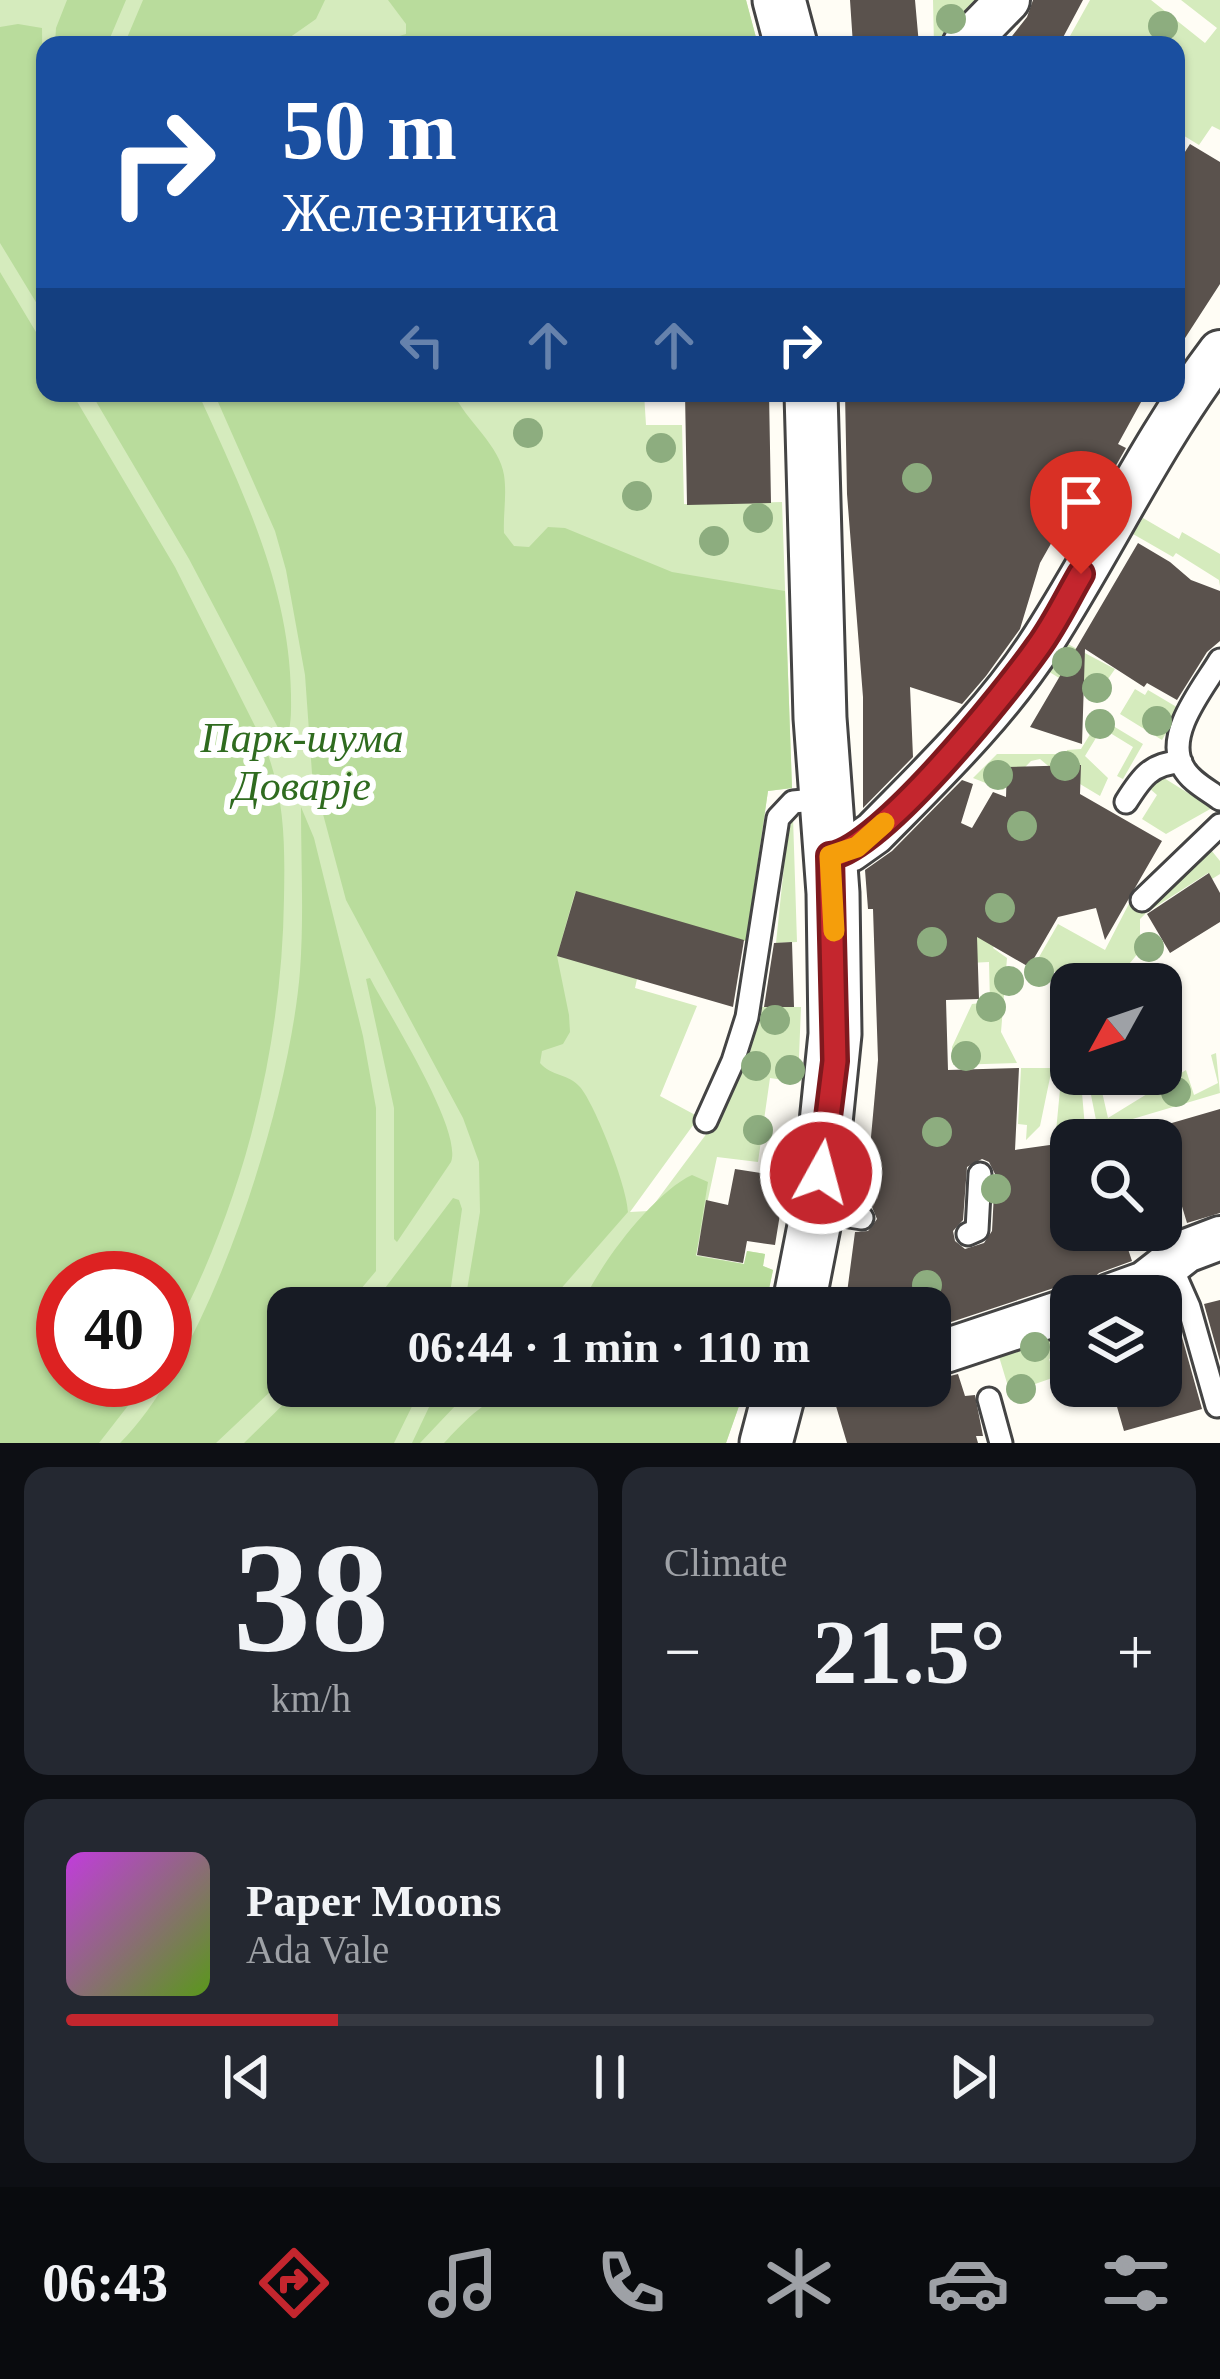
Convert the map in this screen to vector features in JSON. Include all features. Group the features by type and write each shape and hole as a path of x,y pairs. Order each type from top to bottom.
{"street":[{"path":"779,0 789,36"},
{"path":"973,36 1008,0"},
{"path":"1185,400 1220,352"},
{"path":"807,1287 840,1214 811,402"},
{"path":"830,856 844,854 874,833 1007,689 1042,642 1183,402"},
{"path":"1182,1250 1220,1238"},
{"path":"951,1349 1050,1316"},
{"path":"766,1443 775,1407"}],"lane":[{"path":"1220,660 1183,725 1181,762 1190,776 1220,799"},
{"path":"1126,802 1149,770 1181,762"},
{"path":"706,1121 734,1061 747,1017 778,818 793,802 825,800"},
{"path":"1142,899 1220,825"},
{"path":"968,1234 977,1229 980,1174"},
{"path":"1163,1251 1189,1307 1217,1406"},
{"path":"988,1400 1001,1443"}],"green space":[{"name":"Парк-шума Доварје","path":"0,0 746,0 756,36 36,36 36,402 645,402 646,425 682,425 684,504 782,502 792,788 768,791 746,941 576,891 637,979 635,988 697,1006 660,1096 699,1117 630,1212 649,1211 713,1125 759,1007 801,1007 798,1082 770,1078 758,1162 717,1157 696,1255 744,1264 747,1251 765,1254 763,1266 773,1270 769,1287 267,1287 267,1407 739,1407 726,1443 0,1443"},
{"path":"67,0 126,0 111,36 56,36"},
{"path":"143,0 325,0 316,19 292,36 128,36"},
{"path":"388,0 746,0 756,36 399,36 406,34 406,24"},
{"path":"933,0 995,0 963,36 934,36"},
{"path":"1090,0 1151,0 1205,43 1217,28 1181,0 1220,0 1220,130 1212,126 1199,145 1185,136 1185,36 1070,36"},
{"path":"0,27 42,28 42,36 36,36 36,302 0,243"},
{"path":"0,272 36,332 36,402 77,402 175,567 264,744 282,820 281,956 266,1073 236,1187 192,1297 192,1251 36,1251 36,1407 127,1407 99,1443 0,1443"},
{"path":"96,402 202,402 273,578 289,655 291,713 285,741 189,559"},
{"path":"218,402 459,402 501,464 504,533 514,546 529,547 548,527 565,528 672,572 785,591 792,788 768,791 746,941 575,892 557,956 570,1032 563,1044 542,1051 540,1063 576,1083 586,1096 617,1167 628,1212 562,1287 468,1287 480,1212 479,1162 463,1118 346,900 312,773 305,675 275,531"},
{"path":"1143,518 1179,539 1182,532 1220,554 1220,586 1219,580 1176,553 1173,557 1133,534"},
{"path":"1066,643 1115,669 1094,699 1046,670"},
{"path":"1135,689 1145,695 1148,690 1180,709 1162,740 1120,714"},
{"path":"1100,718 1143,744 1123,779 1117,776 1133,747 1102,728 1085,756 1108,778 1100,796 1065,775 1019,901 993,948 1007,958 1001,1032 1017,1063 953,1065 952,1047 972,1004 990,1002 989,962 949,964 1053,770 1040,759 1031,761 1003,790 973,778 997,754 1066,754 1081,749"},
{"path":"1164,778 1212,808 1166,834 1142,819 1157,795 1149,788"},
{"path":"301,807 314,838 376,1108 376,1271 363,1287 267,1287 267,1395 216,1443 120,1443 150,1407 192,1407 192,1336 241,1221 281,1086 300,971"},
{"path":"793,817 797,942 776,943 787,837"},
{"path":"1211,850 1220,861 1220,874 1212,879 1208,873 1140,919 1140,950 1130,963 1050,963 1050,969 1035,964 1058,924 1105,950 1135,892 1151,907"},
{"path":"370,978 435,1099 452,1146 451,1162 397,1242 394,1108 366,979"},
{"path":"1216,1053 1220,1093 1133,1119 1096,1119 1091,1095 1103,1095 1108,1118 1145,1095 1182,1095 1186,1070 1194,1095 1218,1083 1211,1055"},
{"path":"1021,1068 1050,1068 1040,1126 1026,1140 1027,1125 1018,1124"},
{"path":"1059,1095 1082,1095 1084,1119 1057,1119"},
{"path":"692,1175 708,1182 696,1256 744,1264 747,1251 765,1254 763,1266 773,1270 769,1287 591,1287 628,1233"},
{"path":"453,1198 459,1200 462,1209 451,1287 386,1287"},
{"path":"1050,1335 1050,1379 1010,1393 997,1350"},
{"path":"281,1407 412,1407 394,1443 244,1443"},
{"path":"429,1407 454,1407 420,1443 412,1443"},
{"path":"482,1407 739,1407 726,1443 444,1443"}],"building":[{"path":"850,0 915,0 918,36 852,36"},
{"path":"1033,0 1083,0 1064,36 1012,36"},
{"path":"1190,144 1220,162 1220,284 1185,338 1185,152"},
{"path":"685,402 769,402 771,503 687,505"},
{"path":"845,402 1141,402 1118,444 1126,448 1090,511 1074,503 1040,563 1020,629 986,676 962,704 910,687 913,757 863,808 863,697 847,494"},
{"path":"1138,543 1191,580 1220,591 1220,641 1207,652 1177,700 1147,683 1144,687 1085,649 1082,744 1030,727"},
{"path":"1081,765 1080,794 1162,841 1105,940 1096,908 1058,917 1029,967 977,937 979,999 946,1000 948,1070 1019,1068 1015,1150 1050,1145 1050,1251 1129,1251 1132,1261 1097,1275 1050,1275 1050,1289 951,1322 951,1287 848,1287 855,1232 868,1231 877,1219 865,1203 878,1060 873,909 868,909 865,870 892,851 962,780 973,784 961,823 972,828 993,792 1006,797 1007,767","holes":["982,1159 995,1174 992,1231 984,1243 965,1249 955,1241 953,1231 963,1220 967,1167"]},
{"path":"1209,873 1220,893 1220,922 1170,953 1147,914"},
{"path":"576,891 744,940 733,1007 557,956"},
{"path":"792,942 794,1007 764,1007 774,943"},
{"path":"1220,1109 1220,1213 1187,1223 1182,1206 1182,1120"},
{"path":"735,1169 786,1177 775,1245 747,1241 743,1263 697,1255 706,1200 728,1205"},
{"path":"1220,1300 1220,1361 1204,1304"},
{"path":"1182,1337 1202,1409 1124,1431 1117,1407 1182,1407"},
{"path":"958,1374 965,1396 975,1395 983,1436 976,1436 978,1443 847,1443 836,1407 951,1407 951,1376"}],"slow traffic":[{"path":"834,931 830,856 857,847 884,823"}],"route":[{"path":"821,1173 835,1061 830,856 844,854 874,833 1007,689 1042,642 1081,574"}]}
